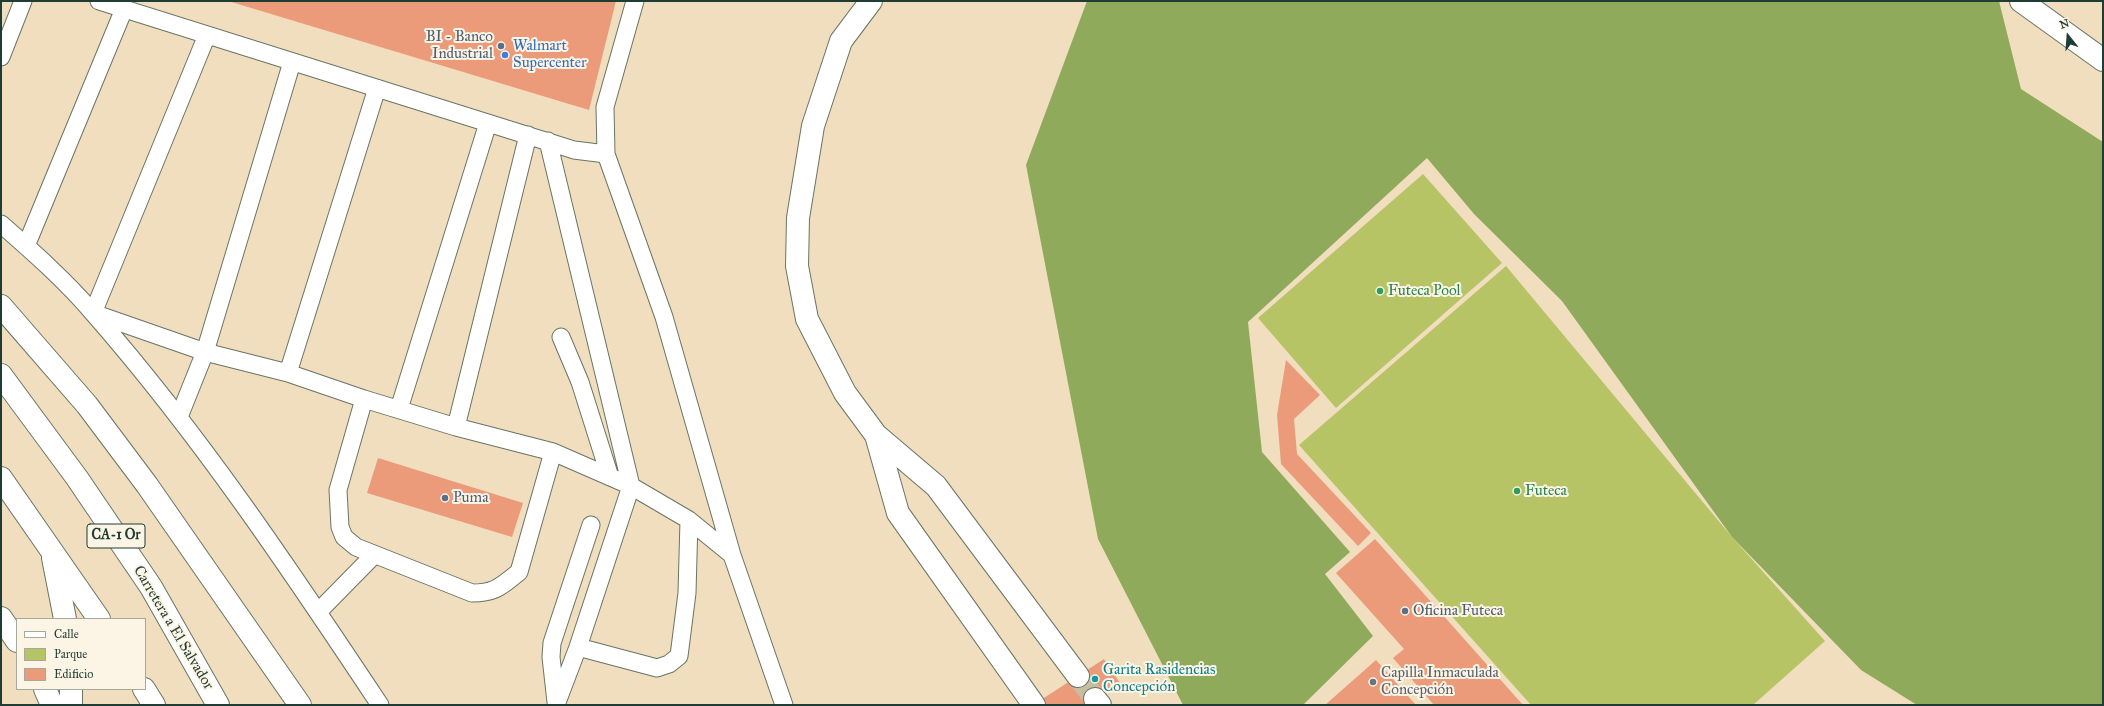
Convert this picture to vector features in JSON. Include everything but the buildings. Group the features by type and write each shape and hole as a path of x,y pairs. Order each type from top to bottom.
{"main road":[{"path":"871,1 841,41 813,126 798,218 797,266 807,318 845,393 876,435 936,486 1078,676"},
{"path":"2021,1 2103,60"},
{"path":"1,306 101,424 147,485 297,703"},
{"name":"Carretera a El Salvador","path":"1,375 77,478 151,587 218,705"},
{"path":"876,435 898,513 1034,705"},
{"path":"1,478 98,618"},
{"path":"51,549 65,618"},
{"path":"1,618 16,639"},
{"path":"45,690 52,705"},
{"path":"71,690 72,705"},
{"path":"145,690 154,705"}],"lane":[{"path":"1,57 23,1"},
{"path":"99,1 574,150 606,154"},
{"path":"635,1 605,106 606,154 664,317 732,555 784,705"},
{"path":"26,246 124,9"},
{"path":"94,312 207,35"},
{"path":"179,417 205,352 292,62"},
{"path":"288,373 377,88"},
{"path":"399,409 488,123"},
{"path":"456,427 528,135"},
{"path":"548,141 631,486 578,647 556,705"},
{"path":"1,224 26,246 94,312 179,417 318,612 380,705"},
{"path":"94,312 205,352 288,373 364,399 456,427 553,452 631,486 689,520 732,555"},
{"path":"562,337 580,382 610,477"},
{"path":"364,399 338,490 340,527 344,537 356,547 374,555 472,593 489,593 503,585 519,572 553,452"},
{"path":"578,647 657,668 669,664 679,656 687,593 689,520"},
{"path":"556,705 551,658 552,643 591,525"},
{"path":"318,612 374,555"}],"green space":[{"path":"1087,1 1999,1 2021,89 2103,142 2103,705 1917,705 1861,670 1732,537 1562,301 1474,214 1427,158 1248,322 1262,452 1350,552 1325,574 1373,636 1303,705 1183,705 1098,539 1026,165"},
{"name":"Futeca Pool","path":"1423,174 1502,263 1336,408 1258,318"},
{"name":"Futeca","path":"1506,266 1732,537 1825,641 1753,705 1531,705 1299,445"}],"tunnel":[{"path":"1078,676 1095,699"}],"place":[{"name":"BI - Banco Industrial","path":"501,46"},
{"name":"Walmart Supercenter","path":"505,55"},
{"name":"Futeca Pool","path":"1380,291"},
{"name":"Futeca","path":"1517,491"},
{"name":"Puma","path":"445,498"},
{"name":"Oficina Futeca","path":"1405,611"},
{"name":"Garita Rasidencias Concepción","path":"1095,679"},
{"name":"Capilla Inmaculada Concepción","path":"1373,682"}]}
